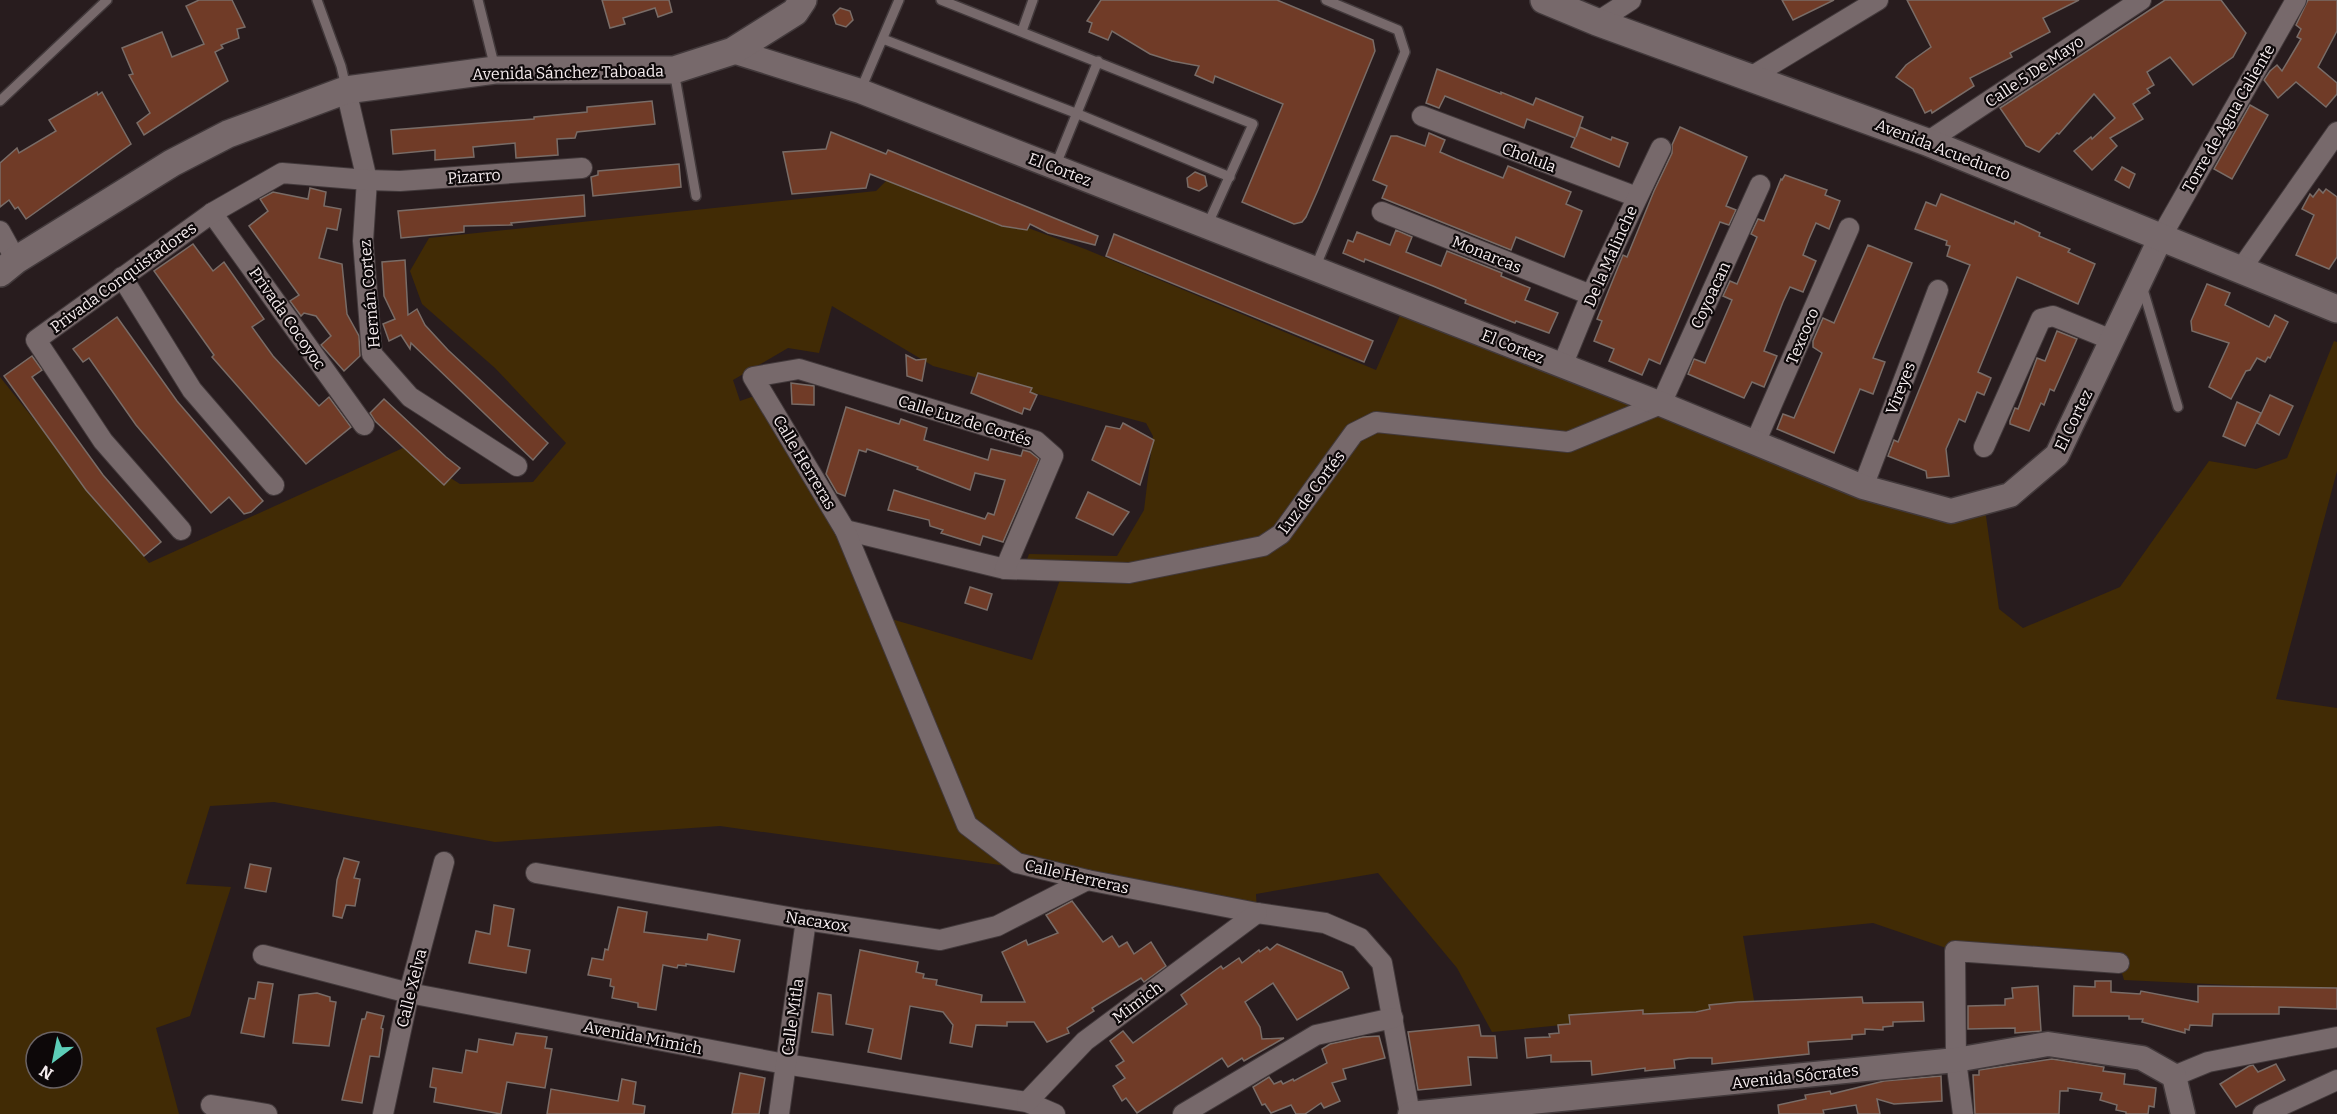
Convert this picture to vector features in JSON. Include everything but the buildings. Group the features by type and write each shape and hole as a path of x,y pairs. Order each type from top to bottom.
{"main road":[{"name":"Avenida Sánchez Taboada","path":"8,267 172,163 219,139 346,90 495,70 674,70 734,51 795,12 803,0"},
{"name":"Avenida Acueducto","path":"1544,0 1597,22 1927,142 2337,309"}],"street":[{"path":"1597,22 1631,0"},
{"path":"1749,78 1878,0"},
{"name":"Torre de Agua Caliente","path":"2161,237 2296,0"},
{"name":"Calle 5 De Mayo","path":"1927,142 2129,3"},
{"name":"El Cortez","path":"734,51 860,91 1661,404 1863,487 1951,511 2010,495 2057,455 2161,237"},
{"name":"Hernán Cortez","path":"346,90 367,180 363,241 372,354 410,397 517,466"},
{"name":"Cholula","path":"1422,116 1637,197"},
{"path":"2241,269 2337,132"},
{"name":"De la Malinche","path":"1562,366 1592,295 1661,148"},
{"name":"Pizarro","path":"367,180 400,181 582,168"},
{"name":"Privada Conquistadores","path":"182,530 103,441 36,340 212,213 282,173 367,180"},
{"name":"Coyoacan","path":"1661,404 1760,185"},
{"name":"Monarcas","path":"1382,212 1592,295"},
{"name":"Privada Cocoyoc","path":"212,213 363,425"},
{"name":"Texcoco","path":"1755,443 1849,228"},
{"path":"0,231 8,267"},
{"path":"122,277 192,390 274,484"},
{"name":"Vireyes","path":"1863,487 1938,290"},
{"path":"1984,447 2041,319 2053,316 2112,340"},
{"name":"Calle Luz de Cortés","path":"753,377 799,369 1036,441 1053,456 1005,569"},
{"name":"Calle Herreras","path":"753,377 845,530 967,825 1017,863 1257,913 1325,923 1360,938 1382,963 1410,1114"},
{"name":"Luz de Cortés","path":"845,530 1005,569 1129,573 1263,546 1281,534 1354,433 1376,422 1568,442 1661,404"},
{"name":"Calle Xelva","path":"383,1114 409,993 444,862"},
{"name":"Nacaxox","path":"536,873 806,920 940,940 997,926 1087,879"},
{"name":"Mimich","path":"1027,1102 1085,1041 1257,913"},
{"name":"Calle Mitla","path":"779,1114 806,920"},
{"path":"1963,1114 1956,1060 1955,951 2119,963"},
{"name":"Avenida Mimich","path":"263,956 409,993 785,1064 1027,1102 1055,1114"},
{"path":"1183,1114 1316,1035 1393,1018"},
{"path":"2183,1114 2175,1076 2208,1062 2337,1037"},
{"name":"Avenida Sócrates","path":"1410,1114 1538,1107 1956,1060 2048,1044 2142,1058 2175,1076"},
{"path":"2263,1114 2337,1080"},
{"path":"211,1105 267,1114"}],"lane":[{"path":"0,102 107,0"},
{"path":"317,0 341,66 346,90"},
{"path":"478,0 495,70"},
{"path":"860,91 899,0"},
{"path":"941,0 1253,124 1207,226"},
{"path":"1022,31 1033,0"},
{"path":"1315,268 1405,52 1398,30 1326,0"},
{"path":"883,39 1078,114 1230,177"},
{"path":"1055,168 1098,61"},
{"path":"674,70 696,196"},
{"path":"2141,281 2178,407"}],"shaded area":[{"path":"890,177 1085,249 1376,370 1405,304 1951,511 1984,502 1999,609 2023,628 2120,587 2209,461 2256,469 2287,458 2334,341 2337,342 2337,471 2276,699 2337,708 2337,990 2124,980 2119,963 1955,951 1873,923 1743,936 1755,1006 1492,1032 1457,968 1378,873 1256,894 1257,913 1064,874 720,826 495,842 274,802 210,806 186,884 231,887 190,1016 156,1028 179,1114 0,1114 0,377 149,563 403,448 460,484 533,482 566,443 495,368 422,304 410,271 429,238 876,191","holes":["832,306 933,366 1146,423 1153,436 1144,510 1117,556 1029,554 1023,570 1063,571 1032,660 881,616 763,393 740,401 733,380 788,348 819,353"]}]}
